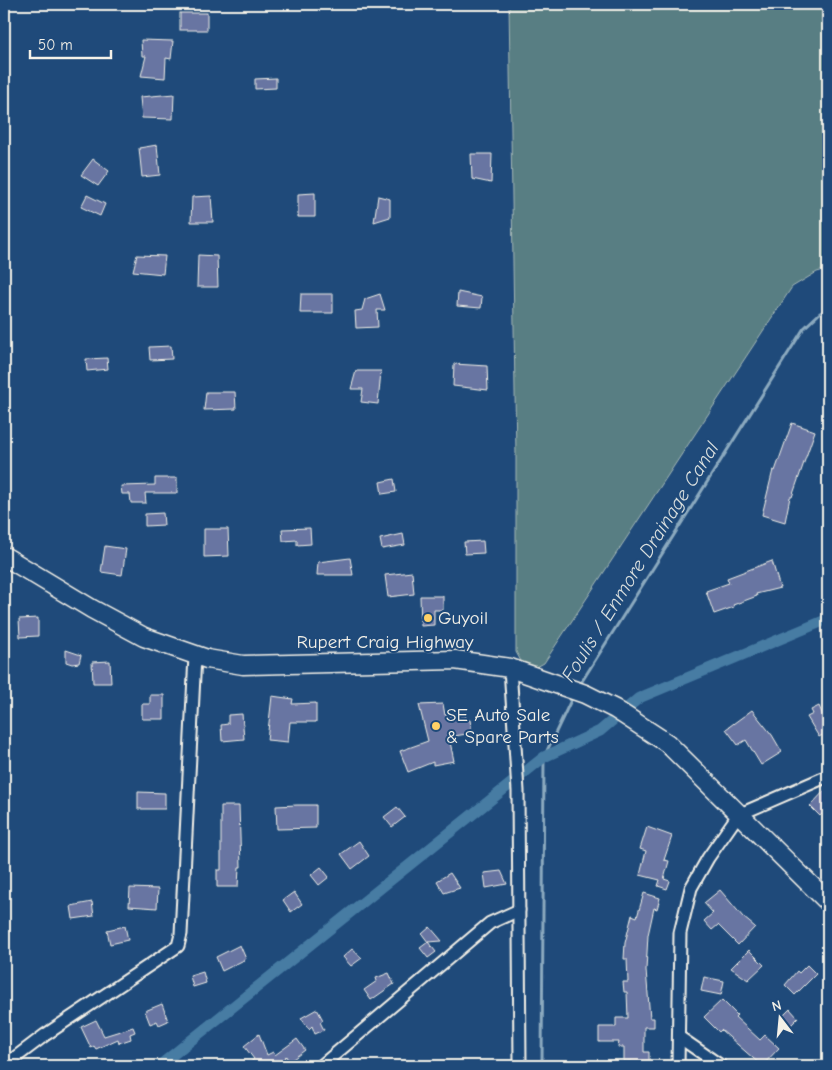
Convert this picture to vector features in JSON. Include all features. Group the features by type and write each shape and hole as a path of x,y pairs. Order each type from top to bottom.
{"main road":[{"name":"Rupert Craig Highway","path":"4,556 92,609 144,637 195,656 243,665 455,660 510,668 585,694 615,709 667,743 828,902"}],"street":[{"path":"4,1066 178,946 181,934 195,656"},
{"path":"510,668 518,791 520,1066"},
{"path":"678,1066 680,933 691,888 708,858 738,815 828,776"},
{"path":"321,1066 490,923 519,910"},
{"path":"679,1037 721,1066"}],"green space":[{"path":"509,4 828,4 828,269 817,272 792,287 544,663 535,668 522,663 516,652 516,456"}],"building":[{"path":"180,13 207,13 207,30 180,30"},
{"path":"141,40 173,41 171,59 166,58 165,78 141,76 146,56 142,56"},
{"path":"276,78 276,88 255,89 255,79"},
{"path":"174,94 173,119 142,118 140,97"},
{"path":"157,145 160,175 142,177 139,148"},
{"path":"471,154 492,154 491,183 472,179"},
{"path":"93,159 109,171 98,186 81,175"},
{"path":"315,193 315,217 298,217 298,194"},
{"path":"87,195 105,204 100,216 81,207"},
{"path":"211,196 213,222 191,222 192,197"},
{"path":"378,196 390,199 390,217 374,222"},
{"path":"137,255 165,256 163,274 133,271"},
{"path":"198,255 217,256 218,287 197,287"},
{"path":"458,292 482,297 481,308 457,306"},
{"path":"301,294 333,294 333,313 300,313"},
{"path":"380,294 385,310 377,310 378,327 356,328 355,311 362,310 365,299"},
{"path":"171,346 172,359 150,360 149,347"},
{"path":"107,358 108,369 87,371 86,359"},
{"path":"454,364 487,366 488,390 453,386"},
{"path":"356,371 381,371 378,404 361,402 363,389 351,389"},
{"path":"206,392 235,392 236,409 204,410"},
{"path":"792,423 815,431 792,497 790,497 785,522 762,515 773,470 775,471"},
{"path":"155,478 177,478 177,493 145,493 146,503 131,503 130,494 122,494 121,486 155,485"},
{"path":"394,479 396,492 382,494 380,482"},
{"path":"163,513 164,525 145,526 145,514"},
{"path":"310,528 311,544 297,545 297,540 283,541 282,529"},
{"path":"204,529 228,529 229,556 204,557"},
{"path":"403,534 405,545 382,549 380,539"},
{"path":"483,541 484,553 465,554 464,542"},
{"path":"105,546 126,549 122,575 101,572"},
{"path":"350,558 353,575 317,575 318,562"},
{"path":"772,561 780,588 756,594 757,596 733,605 734,607 714,614 706,591 729,583 727,578"},
{"path":"412,572 414,594 388,597 385,575"},
{"path":"420,596 443,596 443,610 434,610 434,625 421,626"},
{"path":"38,618 38,636 20,637 19,619"},
{"path":"66,650 81,655 79,663 72,664 66,662"},
{"path":"110,661 111,683 93,683 92,662"},
{"path":"150,695 164,695 164,719 142,719 142,704 150,704"},
{"path":"272,696 293,699 292,704 316,703 316,722 290,722 288,742 267,740"},
{"path":"443,704 445,715 465,712 466,720 470,720 472,733 449,737 454,761 433,765 433,762 408,772 400,751 428,741 419,705"},
{"path":"819,706 828,727 828,732 819,737 807,717 813,714 811,710"},
{"path":"752,710 772,735 782,752 761,765 746,740 738,745 726,729"},
{"path":"242,714 244,739 222,741 221,725 228,724 228,715"},
{"path":"828,787 828,808 820,816 810,806"},
{"path":"138,792 165,793 165,809 138,809"},
{"path":"316,805 316,828 277,829 276,806"},
{"path":"221,806 239,806 241,867 239,867 238,887 217,887 217,870 221,870"},
{"path":"397,807 405,817 392,827 384,817"},
{"path":"647,827 672,836 664,860 669,861 664,879 670,881 667,889 658,886 660,880 640,875 646,851 640,849"},
{"path":"359,841 369,856 352,869 341,854"},
{"path":"321,867 329,877 319,885 311,875"},
{"path":"501,871 507,884 486,888 484,873"},
{"path":"450,873 460,888 444,893 437,881"},
{"path":"130,888 158,889 157,908 129,906"},
{"path":"720,890 743,917 755,927 738,945 718,925 712,930 704,921 713,913 704,903"},
{"path":"294,892 302,904 291,912 283,900"},
{"path":"644,893 660,898 657,909 654,908 648,935 646,970 650,1018 654,1018 654,1027 644,1027 644,1052 649,1052 649,1061 645,1061 645,1066 631,1066 631,1061 624,1062 624,1047 618,1047 619,1042 599,1042 599,1027 616,1027 616,1018 628,1018 627,992 624,992 623,982 628,982 627,959 624,959 625,943 632,915 637,917"},
{"path":"92,902 94,916 73,919 71,906"},
{"path":"125,926 128,940 110,944 107,930"},
{"path":"430,927 442,941 428,942 422,934"},
{"path":"428,942 436,952 428,958 420,948"},
{"path":"240,945 246,959 222,971 216,957"},
{"path":"352,949 362,958 351,966 343,957"},
{"path":"749,950 764,965 748,980 731,968"},
{"path":"807,965 816,974 795,995 785,985 797,971 799,973"},
{"path":"203,972 206,983 193,987 190,976"},
{"path":"389,973 394,984 371,1000 364,990 377,981 376,978"},
{"path":"704,977 724,981 721,995 701,991"},
{"path":"722,1000 737,1015 735,1017 760,1040 765,1035 779,1048 762,1066 721,1030 719,1032 704,1017"},
{"path":"162,1004 168,1021 159,1025 157,1021 150,1024 145,1011"},
{"path":"317,1009 323,1020 320,1022 324,1030 315,1034 312,1026 309,1029 301,1018"},
{"path":"790,1009 798,1018 790,1026 781,1018"},
{"path":"96,1020 104,1036 133,1027 135,1032 130,1034 131,1039 119,1043 118,1039 96,1049 94,1046 91,1048 81,1027"},
{"path":"259,1034 267,1055 273,1052 275,1055 297,1039 305,1050 289,1062 286,1056 277,1066 246,1066 254,1059 244,1046"}],"waterway":[{"name":"Foulis / Enmore Drainage Canal","path":"579,686 804,328 820,313 828,309"},
{"path":"159,1066 544,757 600,731 639,698 828,619"},
{"name":"Foulis / Enmore Drainage Canal","path":"542,1066 544,757 573,696"}],"place":[{"name":"Guyoil","path":"428,618"},
{"name":"SE Auto Sale & Spare Parts","path":"436,726"}]}
